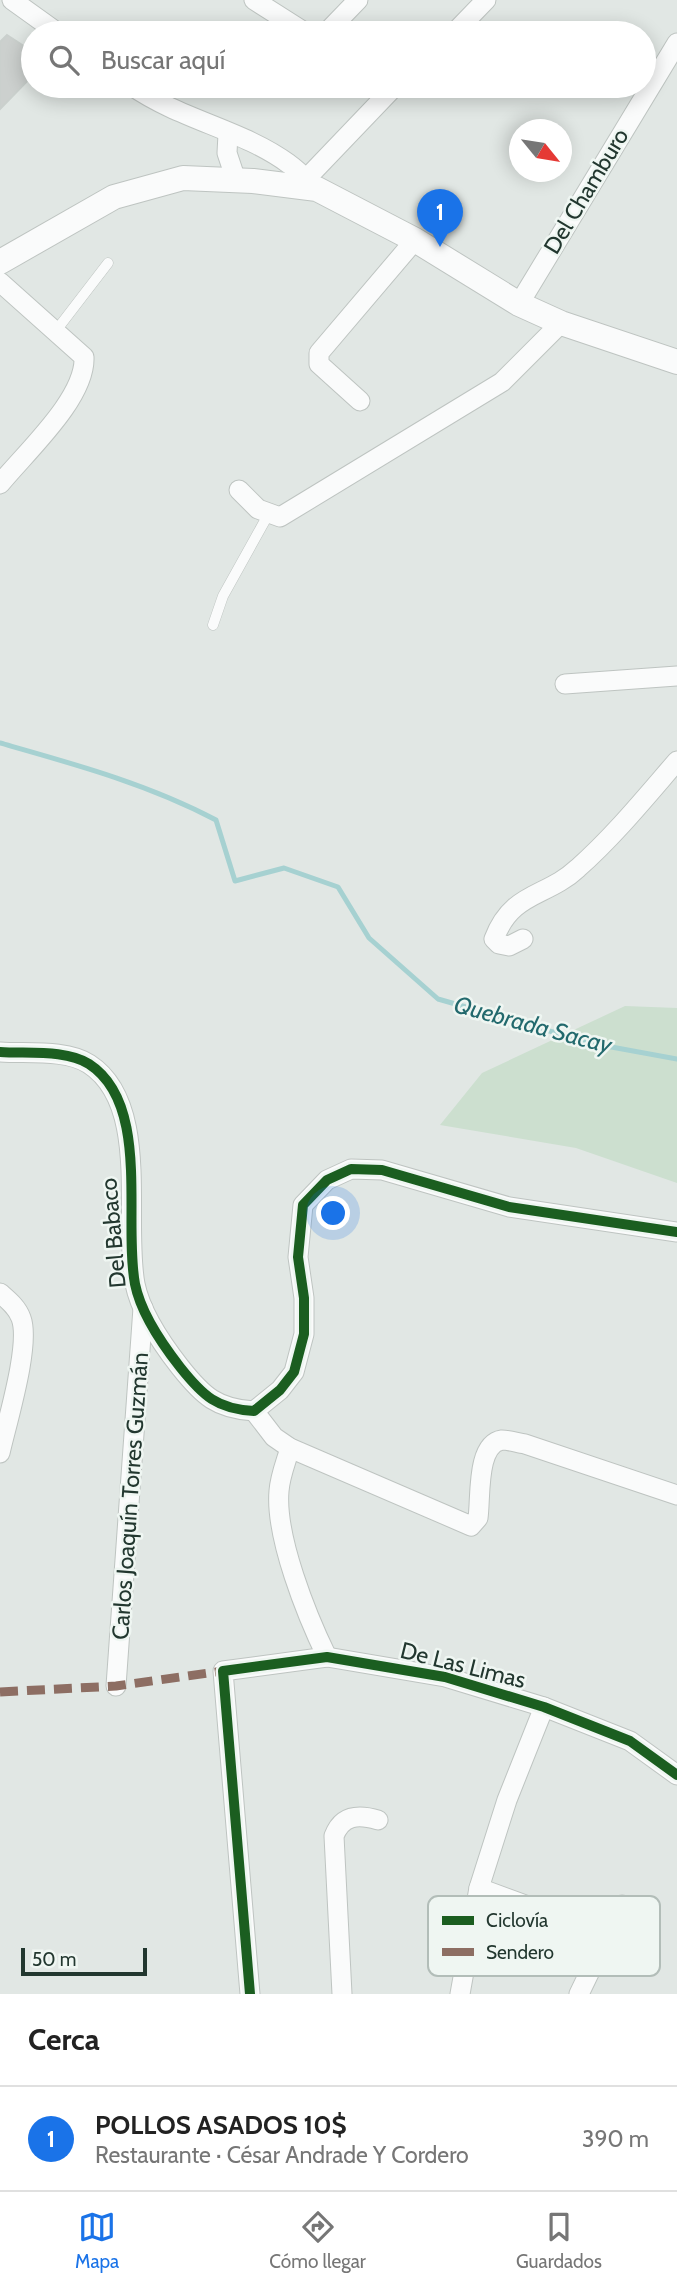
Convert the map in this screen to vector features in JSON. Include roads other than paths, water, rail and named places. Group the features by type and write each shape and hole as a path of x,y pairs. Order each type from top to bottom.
{"street":[{"path":"12,0 41,21"},
{"path":"254,0 287,21"},
{"path":"338,21 358,0"},
{"path":"466,21 486,0"},
{"name":"Del Chamburo","path":"656,78 677,43"},
{"path":"152,98 177,113 270,152 312,184 415,240 519,304 561,323 677,362"},
{"path":"312,184 385,98"},
{"name":"Del Chamburo","path":"519,304 644,98"},
{"path":"228,134 227,153 236,180"},
{"path":"0,262 114,197 183,178 312,184"},
{"path":"360,401 319,364 319,353 415,240"},
{"path":"0,282 84,356 83,377 75,393 0,484"},
{"path":"239,490 268,515 280,517 502,382 561,323"},
{"path":"565,684 677,676"},
{"path":"523,939 509,946 499,944 495,939 509,910 522,899 574,872 604,844 677,761"},
{"name":"Del Babaco","path":"0,1052 69,1056 88,1063 113,1088 127,1126 135,1285 143,1307 162,1345 189,1379 228,1409 254,1412"},
{"path":"677,1232 509,1208 382,1170 351,1169 327,1180 303,1205 298,1257 304,1298 303,1335 294,1372 280,1390 254,1412 274,1437 290,1448 471,1526 478,1518 483,1458 491,1446 502,1440 525,1444 677,1495"},
{"path":"0,1293 17,1309 23,1321 23,1348 0,1452"},
{"name":"Carlos Joaquín Torres Guzmán","path":"116,1686 143,1307"},
{"path":"290,1448 279,1492 285,1536 298,1586 327,1657"},
{"name":"De Las Limas","path":"250,1994 223,1671 327,1657 445,1677 544,1707 630,1741 677,1774"},
{"path":"478,1896 507,1800 544,1707"},
{"path":"342,1994 334,1836 338,1825 351,1816 363,1815 378,1820"},
{"path":"479,1888 501,1896"},
{"path":"460,1994 463,1976"},
{"path":"579,1994 588,1976"}],"lane":[{"path":"55,332 108,264"},
{"path":"213,625 223,596 268,515"}],"waterway":[{"name":"Quebrada Sacay","path":"0,743 137,785 216,820 235,881 284,868 338,887 369,938 438,999 595,1044 677,1059"}],"place":[{"name":"POLLOS ASADOS 10$","path":"440,247"}]}
